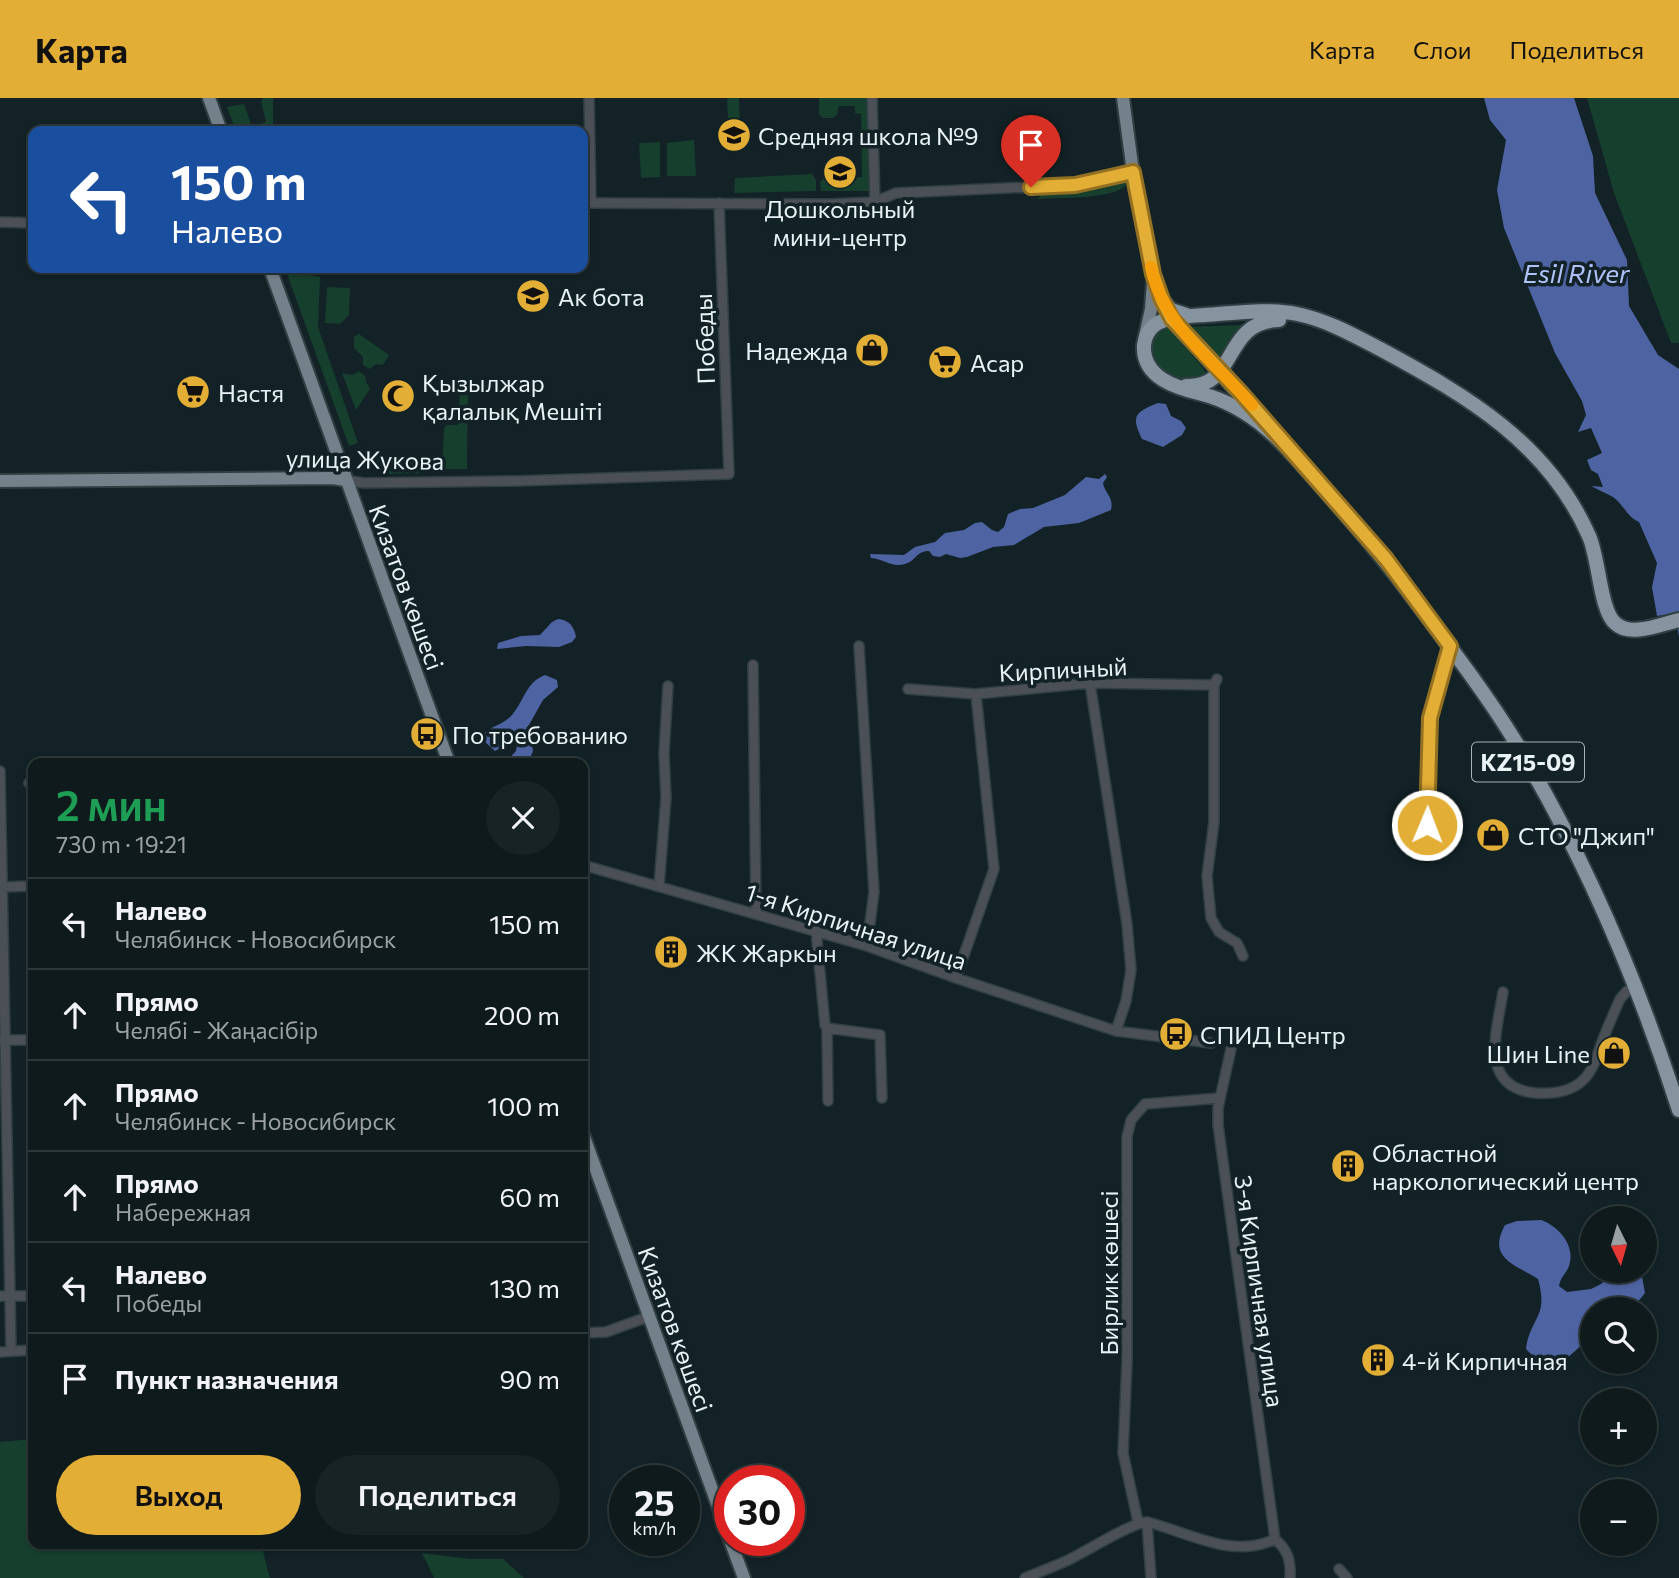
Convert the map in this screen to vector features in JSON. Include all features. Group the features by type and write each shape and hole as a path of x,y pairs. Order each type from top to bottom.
{"highway":[{"path":"1162,300 1176,313 1198,316"},
{"path":"1520,439 1443,388 1322,329 1292,320 1265,321 1252,326 1241,338 1221,372 1202,385 1189,387 1170,384 1150,368 1145,353 1145,338 1153,326 1172,319 1280,312 1324,322 1358,338 1468,399 1520,439 1546,466 1584,524 1595,552 1610,617 1625,629 1679,620"},
{"name":"KZ15-09","path":"1172,319 1386,559 1491,702 1564,828 1595,891 1658,1043 1679,1110"},
{"path":"1202,385 1208,379 1210,370 1209,362 1203,353"},
{"name":"KZ15-09","path":"1170,384 1222,400 1250,414 1299,460"}],"main road":[{"path":"209,98 219,126"},
{"path":"1123,98 1133,172 1153,274 1172,319"},
{"name":"Кизатов көшесі","path":"272,273 447,758"},
{"path":"1145,338 1151,309 1153,274"},
{"name":"улица Жукова","path":"0,481 142,478 345,480"},
{"name":"Кизатов көшесі","path":"588,1148 714,1495"},
{"name":"Кизатов көшесі","path":"736,1556 744,1578"}],"street":[{"path":"588,150 589,98"},
{"path":"872,98 875,202"},
{"path":"588,203 875,202 896,193 1075,185 1133,172"},
{"name":"Победы","path":"719,203 729,474"},
{"path":"0,222 28,223"},
{"name":"улица Жукова","path":"345,480 364,483 508,482 729,474"},
{"path":"859,646 873,884 867,946"},
{"path":"1423,841 1427,825 1430,718 1450,646"},
{"path":"753,665 756,913"},
{"name":"Кирпичный","path":"908,689 976,694 1090,683 1216,682 1214,822 1207,876 1211,918 1219,932 1237,943 1243,956"},
{"path":"1090,683 1127,924 1130,970 1126,1001 1115,1031"},
{"path":"659,886 666,798 664,753 668,686"},
{"path":"956,978 995,869 976,694"},
{"path":"0,771 4,1295 11,1351"},
{"name":"1-я Кирпичная улица","path":"588,866 867,946 1115,1031 1211,1043"},
{"path":"1,892 28,888"},
{"path":"816,931 827,1028 828,1101"},
{"path":"1503,992 1494,1042 1499,1074 1515,1088 1544,1094 1571,1089 1583,1081 1596,1060 1620,999 1627,991 1636,987"},
{"path":"827,1028 880,1035 882,1098"},
{"path":"2,1040 28,1040"},
{"name":"3-я Кирпичная улица","path":"1231,1049 1220,1098 1218,1125 1275,1539 1286,1549 1289,1556 1290,1578"},
{"name":"Бирлик көшесі","path":"1151,1578 1142,1522 1123,1453 1127,1362 1127,1137 1131,1119 1146,1104 1220,1098"},
{"path":"4,1295 28,1296"},
{"path":"588,1333 606,1332 650,1316"},
{"path":"0,1352 28,1350"},
{"path":"1025,1578 1066,1561 1142,1522 1217,1544 1258,1546 1275,1539"},
{"path":"1339,1569 1347,1578"}],"green space":[{"path":"264,98 273,98 273,126 255,126 266,122 261,101"},
{"path":"729,98 739,98 741,148 730,148"},
{"path":"819,98 866,98 871,191 821,191 820,182 823,179 862,177 861,114 855,113 855,106 839,106 837,115 833,118 823,118 819,114"},
{"path":"1587,98 1679,98 1679,343 1671,343 1614,193"},
{"path":"244,104 252,126 234,126 227,107"},
{"path":"694,140 696,176 667,176 667,143"},
{"path":"660,142 660,177 641,178 639,143"},
{"path":"812,174 816,180 816,191 734,193 735,178"},
{"path":"1113,180 1124,180 1126,185 1120,190 1098,195 1038,199 1044,190 1077,190"},
{"path":"287,273 320,277 318,327 358,443 349,446"},
{"path":"327,287 350,288 349,315 340,324 325,323"},
{"path":"1246,325 1218,366 1182,327"},
{"path":"1167,326 1204,369 1206,376 1186,383 1156,365 1151,351 1154,330"},
{"path":"359,334 389,355 383,365 376,364 370,369 363,365 363,357 354,348 354,337"},
{"path":"359,371 365,376 370,389 356,410 342,373 352,375"},
{"path":"460,385 468,385 467,469 442,469 444,428 447,425 458,425"},
{"path":"382,460 430,460 426,473 382,474"},
{"path":"28,1439 28,1549 262,1549 270,1578 0,1578 0,1442"},
{"path":"422,1553 470,1559 503,1559 524,1578 434,1578"}],"water":[{"name":"Esil River","path":"1484,98 1574,98 1593,156 1595,193 1627,260 1629,306 1658,355 1679,369 1679,637 1675,613 1657,616 1652,587 1657,563 1639,522 1613,497 1591,486 1603,487 1598,474 1591,470 1587,460 1602,453 1591,428 1578,432 1586,415 1582,401 1555,353 1504,228 1497,190 1506,140 1490,120"},
{"path":"1158,403 1166,404 1171,416 1181,421 1186,428 1182,435 1163,447 1142,439 1136,425 1140,412"},
{"path":"1105,474 1107,477 1103,483 1111,502 1111,510 1079,523 1044,527 1014,545 993,547 967,557 946,554 933,556 929,551 925,551 909,563 900,565 871,558 870,554 904,555 915,547 935,542 945,533 964,530 975,523 982,522 998,532 1004,527 1008,514 1033,508 1065,495 1086,477 1099,479"},
{"path":"558,619 568,622 572,627 576,637 572,642 559,647 497,649 498,643 521,636 540,635"},
{"path":"545,675 557,680 558,687 543,700 529,725 533,751 530,758 510,758 516,751 517,745 507,743 495,751 484,741 483,734 509,718 529,687"},
{"path":"1541,1220 1564,1237 1571,1258 1559,1286 1567,1292 1591,1289 1602,1283 1643,1283 1645,1293 1642,1297 1580,1297 1580,1346 1561,1362 1545,1363 1526,1349 1540,1310 1541,1292 1538,1279 1506,1259 1499,1245 1505,1225 1517,1221"}],"slow traffic":[{"path":"1151,267 1162,300 1172,319 1252,405"}],"place":[{"name":"Средняя школа №9","path":"734,135"},
{"name":"Дошкольный мини-центр","path":"840,172"},
{"name":"Ак бота","path":"533,296"},
{"name":"Надежда","path":"872,350"},
{"name":"Асар","path":"945,362"},
{"name":"Настя","path":"193,392"},
{"name":"Қызылжар қалалық Мешіті","path":"398,396"},
{"name":"По требованию","path":"427,734"},
{"name":"СТО \"Джип\"","path":"1493,835"},
{"name":"ЖК Жаркын","path":"671,952"},
{"name":"СПИД Центр","path":"1176,1034"},
{"name":"Шин Line","path":"1614,1053"},
{"name":"Областной наркологический центр","path":"1348,1166"},
{"name":"4-й Кирпичная","path":"1378,1360"}],"route":[{"path":"1031,187 1075,185 1133,172 1153,274 1172,319 1241,393 1386,559 1450,646 1430,718 1427,825"}]}
